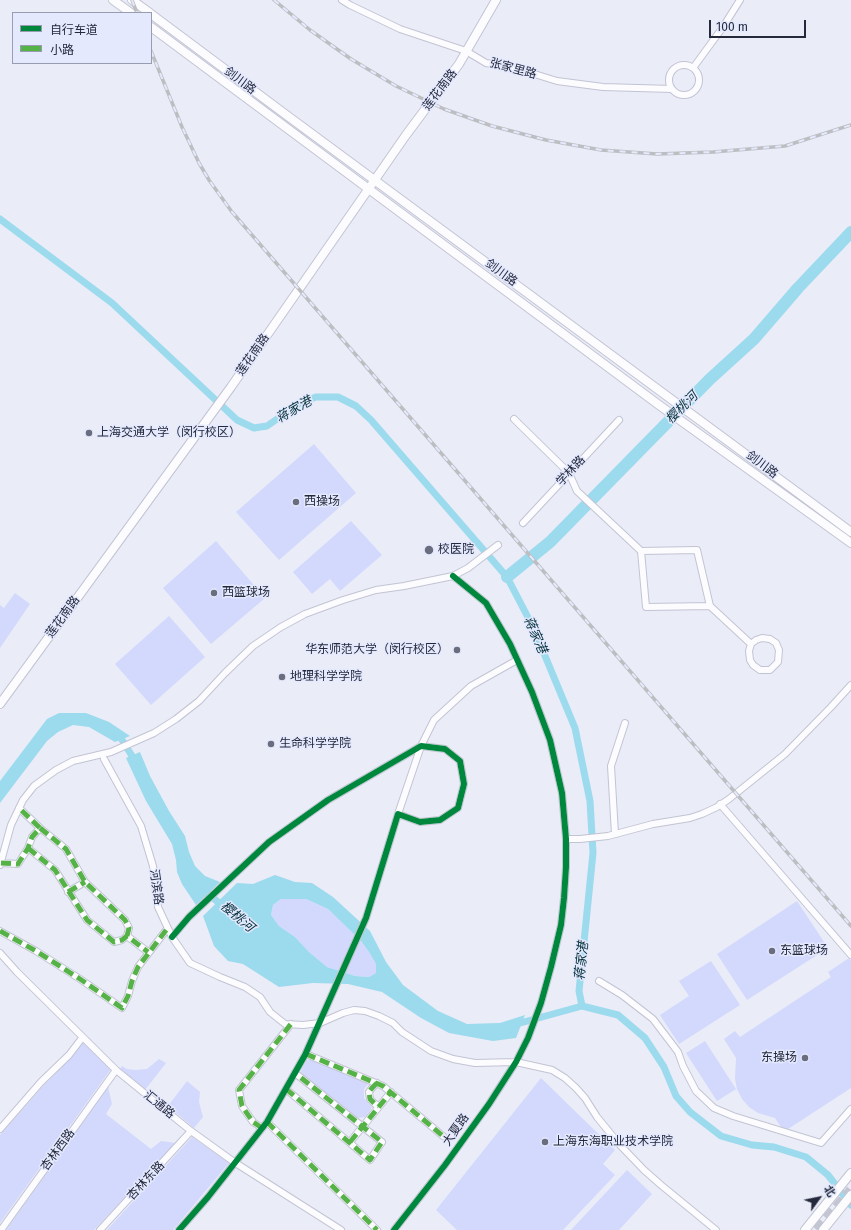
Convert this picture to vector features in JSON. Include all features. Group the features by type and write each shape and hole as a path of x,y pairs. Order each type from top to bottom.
{"main road":[{"path":"113,0 130,12"},
{"name":"剑川路","path":"132,0 149,12"},
{"name":"莲花南路","path":"0,704 208,418 406,135 459,64 496,0"},
{"name":"剑川路","path":"152,14 851,532"},
{"name":"剑川路","path":"152,28 659,405 851,542"},
{"path":"805,1230 851,1173"},
{"path":"823,1230 851,1195"}],"street":[{"name":"张家里路","path":"342,0 400,29 466,52 486,63 515,68 557,81 603,87 672,89"},
{"path":"693,68 723,27 740,0"},
{"path":"684,65 693,68 698,76 698,86 695,90 686,95 672,89 669,80 670,75 675,68 684,65"},
{"path":"514,419 570,473 576,491 641,551 646,607 710,606"},
{"name":"学林路","path":"523,523 619,420"},
{"path":"40,828 32,837 28,848 18,864 0,864 11,825 23,800 34,786 56,770 73,761 111,752 144,738 176,719 199,701 224,673 253,646 284,625 305,614 376,590 453,576 498,545"},
{"path":"641,551 697,550 710,606 751,644"},
{"name":"大夏路","path":"394,1230 445,1165 489,1104 516,1062 528,1038 541,1003 561,925 566,867 566,839 562,793 550,740 532,692 510,644 486,603 453,576"},
{"path":"762,638 770,639 776,643 779,650 778,662 770,670 760,670 753,665 750,660 749,651 751,644 762,638"},
{"path":"179,1230 208,1197 262,1128 306,1054 366,918 421,746 434,720 471,686 517,660"},
{"path":"566,839 608,836 659,822 690,818 702,814 729,799 784,754 851,685"},
{"path":"615,834 611,766 625,724"},
{"path":"172,937 189,917 269,842 328,800 421,746 445,749 460,761 464,784 458,808 440,820 420,822 398,814"},
{"name":"河滨路","path":"104,759 141,826 153,866 158,907 167,929 190,963 245,987 260,997 270,1012 285,1024 303,1025 320,1023"},
{"path":"720,804 851,955"},
{"path":"19,808 40,828 66,849 85,882 125,920 129,928 127,936 122,940 114,942 87,920 54,870 28,848"},
{"path":"68,892 85,882"},
{"path":"0,931 36,951 122,1008 128,996 138,966 167,929"},
{"path":"127,936 148,952"},
{"name":"汇通路","path":"0,953 16,972 116,1070 191,1131 234,1162 340,1230"},
{"path":"600,981 622,995 653,1019 678,1052 683,1066 696,1091 714,1108 734,1116 821,1143 851,1109"},
{"path":"320,1023 343,1012 354,1010 365,1011 393,1023 402,1032 431,1051 453,1059 475,1063 516,1062 552,1070 576,1088 585,1098 597,1117 644,1170 660,1185 716,1230"},
{"path":"262,1128 254,1122 242,1106 239,1090 291,1024"},
{"path":"0,1129 41,1082 69,1055 82,1038"},
{"path":"306,1054 383,1086 443,1136"},
{"name":"杏林西路","path":"1,1230 116,1070"},
{"path":"286,1089 370,1160 382,1142 295,1073"},
{"path":"377,1083 369,1092 370,1099 379,1106"},
{"path":"350,1142 390,1092"},
{"path":"266,1122 378,1230"},
{"name":"杏林东路","path":"100,1230 191,1131"}],"shaded area":[{"name":"西操场","path":"314,444 356,493 279,560 236,512"},
{"path":"351,521 382,555 340,591 330,579 312,594 293,572"},
{"name":"西篮球场","path":"216,541 265,598 211,644 163,588"},
{"path":"15,593 30,604 0,648 0,605 4,608"},
{"path":"169,616 205,657 151,705 115,664"},
{"path":"281,899 306,899 328,909 361,941 376,964 376,973 369,977 355,976 327,967 309,952 295,937 279,926 271,915 273,905"},
{"name":"东篮球场","path":"797,901 828,948 747,1000 717,954"},
{"path":"849,958 851,961 851,1088 788,1129 781,1127 775,1118 758,1113 749,1107 742,1099 737,1089 735,1079 736,1058 724,1039 735,1031 740,1037 831,977 828,972"},
{"path":"711,961 740,1005 679,1044 660,1015 689,996 679,981"},
{"path":"705,1041 736,1089 717,1101 686,1053"},
{"path":"83,1042 111,1069 0,1223 0,1135 45,1084 68,1061"},
{"path":"159,1059 166,1063 145,1090 120,1069 122,1066 127,1069 147,1069"},
{"path":"311,1059 369,1083 364,1089 364,1098 372,1107 366,1117 357,1118 300,1074 306,1061"},
{"name":"上海东海职业技术学院","path":"541,1078 615,1150 603,1164 615,1175 563,1230 457,1230 436,1210"},
{"path":"187,1081 200,1092 199,1102 203,1117 194,1128 168,1106"},
{"path":"108,1087 112,1104 106,1114 151,1149 161,1141 176,1143 94,1230 6,1230"},
{"path":"192,1137 229,1163 173,1230 107,1230"},
{"path":"627,1170 652,1194 619,1230 571,1230"}],"water":[{"path":"59,713 86,713 109,722 130,736 115,742 89,727 73,725 58,732 47,741 0,803 0,781 47,719"},
{"path":"140,752 150,776 169,811 185,836 189,852 195,866 205,876 220,882 196,905 182,884 177,872 172,844 146,801 126,758"},
{"path":"275,875 295,882 312,883 333,897 370,931 386,962 403,985 438,1011 467,1024 500,1023 525,1015 516,1038 493,1041 449,1033 421,1018 382,992 348,984 313,983 279,987 243,964 228,961 214,946 203,916 237,883 253,884","holes":["281,899 306,899 328,909 361,941 376,964 376,973 369,977 355,976 327,967 309,952 295,937 279,926 271,915 273,905"]}],"waterway":[{"name":"蒋家港","path":"0,219 112,303 237,420 254,428 267,426 300,403 316,397 338,397 356,406 371,420 507,577 533,627 575,728 590,801 593,853 579,991 582,1006 618,1015 645,1038 664,1067 676,1096 690,1112 721,1136 752,1145 774,1147 806,1157 828,1175 851,1205"},
{"name":"樱桃河","path":"507,577 550,542 710,379 754,339 798,288 851,232"},
{"name":"樱桃河","path":"116,733 119,735 137,764"},
{"name":"樱桃河","path":"206,892 224,907"},
{"name":"樱桃河","path":"513,1025 582,1006"}],"tunnel":[{"path":"817,1230 851,1190"}],"railway":[{"path":"132,0 137,12"},
{"path":"274,0 310,30 351,59 396,86 444,109 492,126 546,140 601,150 657,154 713,152 785,146 851,125"},
{"path":"152,53 182,127 199,163 209,180 232,212 851,926"}],"marked path":[{"path":"1,863 18,864 28,848 32,837 40,828 19,808"},
{"path":"40,828 66,849 85,882 125,920 129,928 127,936 148,952"},
{"path":"28,848 55,870 87,920 114,942 122,940 127,936"},
{"path":"68,892 85,882"},
{"path":"0,931 36,951 122,1008 128,996 138,967 167,929"},
{"path":"262,1128 253,1122 242,1106 239,1090 291,1024"},
{"path":"306,1054 383,1086 443,1136"},
{"path":"286,1089 370,1160 382,1142 295,1073"},
{"path":"377,1083 369,1092 370,1099 379,1106"},
{"path":"350,1142 391,1092"},
{"path":"267,1122 377,1230"}],"cycle path":[{"path":"394,1230 445,1165 489,1104 516,1062 528,1038 541,1003 561,925 564,898 566,839 562,793 550,740 532,692 510,644 486,603 453,576"},
{"path":"172,937 189,917 269,842 328,800 421,746 445,749 460,761 464,784 458,808 440,820 420,822 398,814 366,918 305,1055 267,1122 208,1197 179,1230"}],"place":[{"name":"上海交通大学（闵行校区）","path":"89,433"},
{"name":"西操场","path":"296,502"},
{"name":"校医院","path":"429,550"},
{"name":"西篮球场","path":"214,593"},
{"name":"华东师范大学（闵行校区）","path":"457,650"},
{"name":"地理科学学院","path":"282,677"},
{"name":"生命科学学院","path":"271,744"},
{"name":"东篮球场","path":"772,951"},
{"name":"东操场","path":"805,1058"},
{"name":"上海东海职业技术学院","path":"545,1142"}]}
